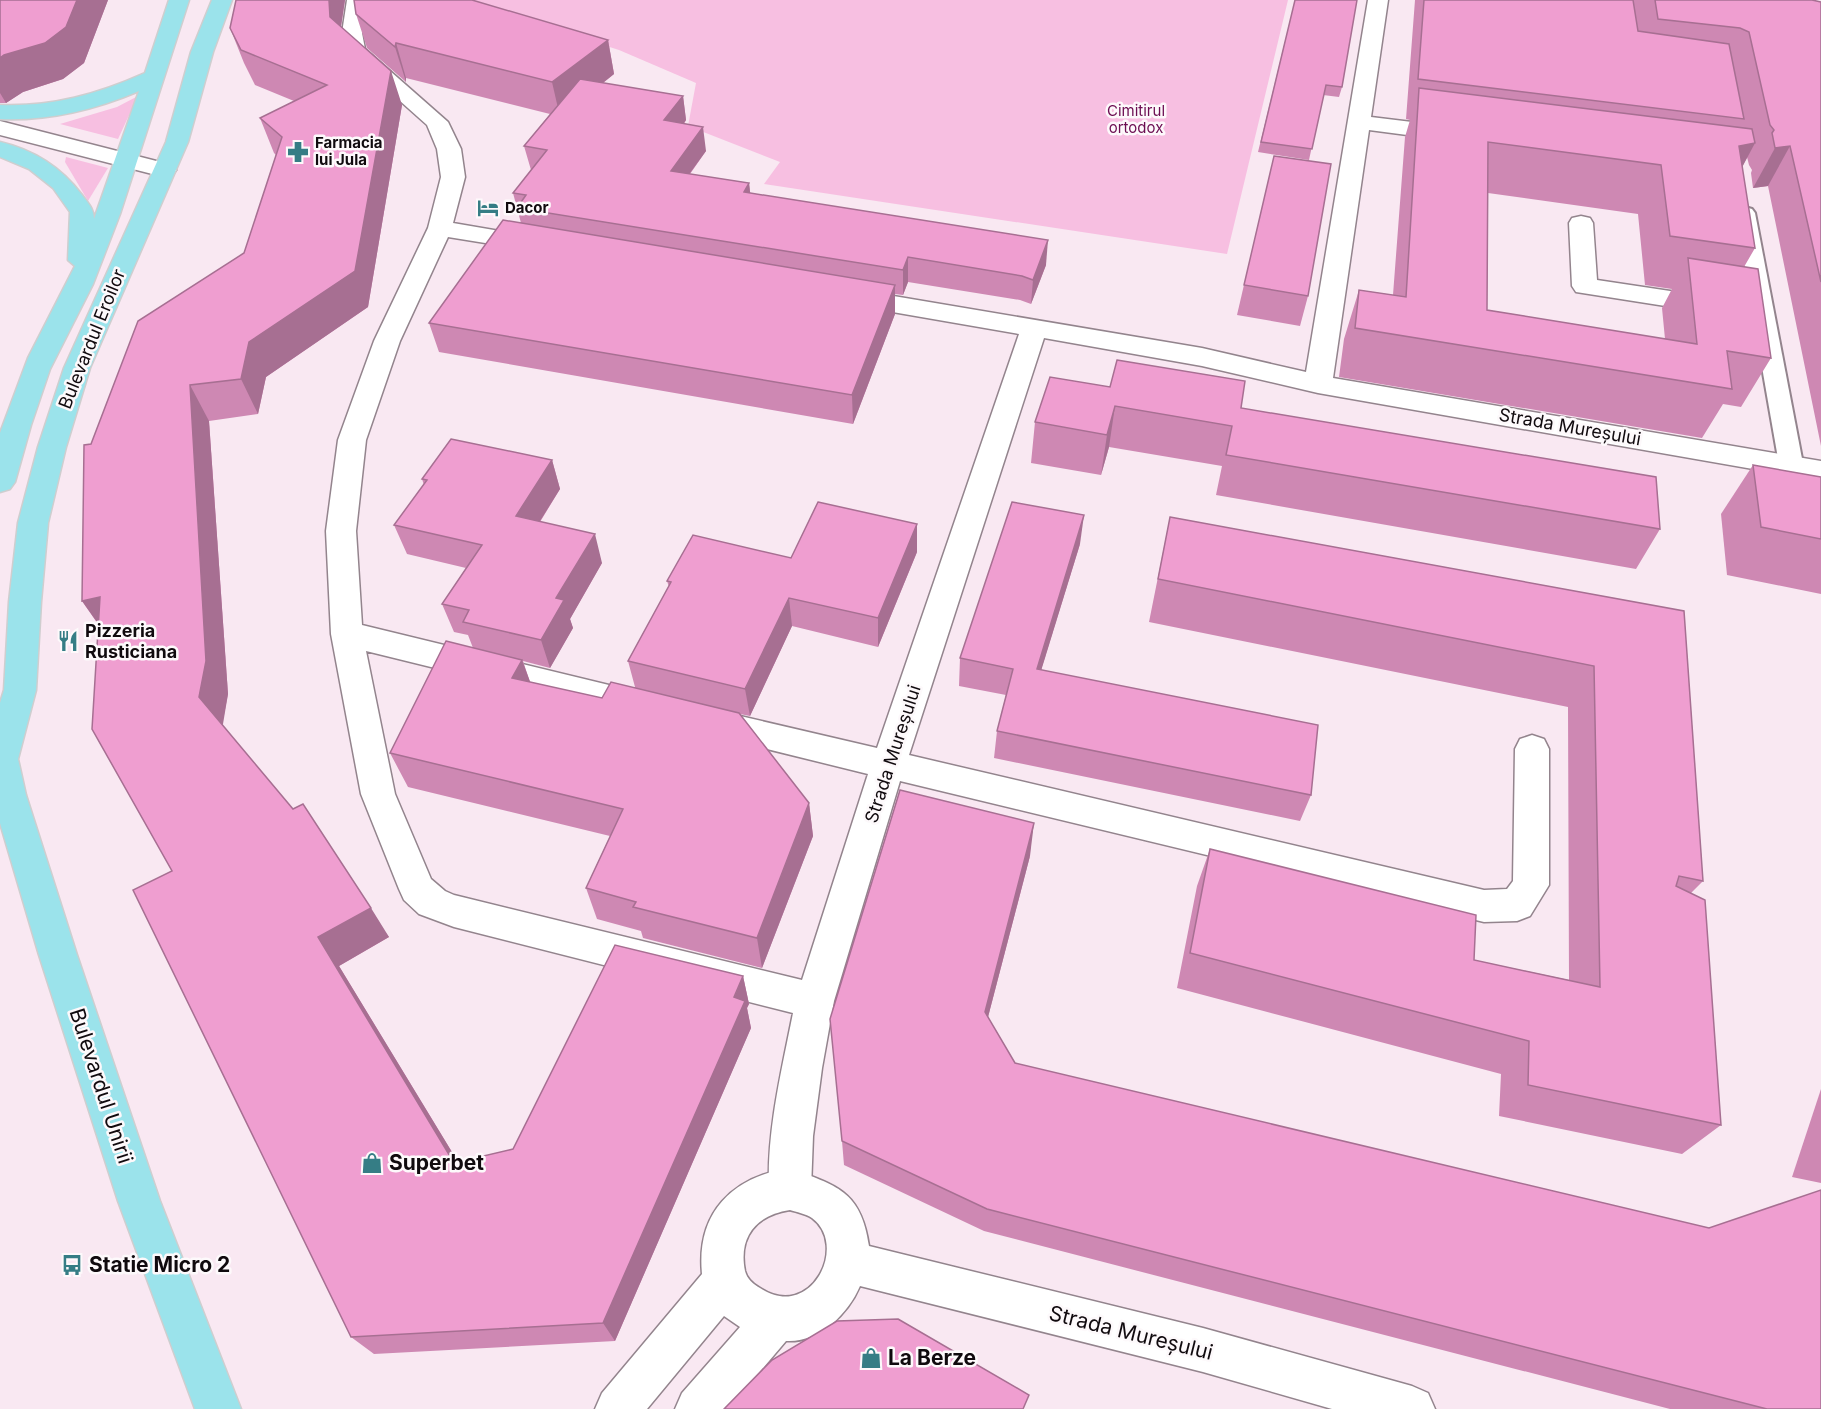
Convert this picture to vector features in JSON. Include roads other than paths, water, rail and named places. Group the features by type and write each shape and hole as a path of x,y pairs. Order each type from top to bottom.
{"main road":[{"name":"Bulevardul Eroilor","path":"0,482 9,444 38,368 80,285 127,160 179,0"},
{"name":"Bulevardul Eroilor","path":"1,755 20,690 25,602 33,523 52,447 77,368 177,142 202,52 222,0"},
{"path":"0,112 46,112 77,106 108,98 154,77"},
{"path":"0,149 38,164 61,183 82,212 80,285"},
{"name":"Bulevardul Unirii","path":"1,755 9,795 61,966 209,1403"}],"street":[{"path":"357,0 352,33 355,51 437,122 449,149 453,177 440,228 387,341 352,440 341,531 347,634 378,794 417,889 432,903 465,914 815,1001"},
{"path":"1318,384 1378,0"},
{"path":"1359,122 1473,136"},
{"path":"0,128 164,170"},
{"path":"1581,223 1585,286 1745,310"},
{"path":"440,228 555,247"},
{"name":"Strada Mureșului","path":"830,293 1202,357 1318,384 1821,471"},
{"name":"Strada Mureșului","path":"790,1189 793,1136 800,1079 815,1001 888,766 1035,327"},
{"path":"347,634 888,766 1484,906 1517,905 1531,885 1532,749"},
{"path":"790,1189 810,1193 828,1203 841,1220 848,1239 848,1262 842,1282 830,1299 814,1312 795,1320 775,1321 745,1308 733,1295 725,1280 722,1258 726,1237 736,1218 750,1202 769,1192 790,1189"},
{"name":"Strada Mureșului","path":"848,1262 1203,1350 1412,1409"},
{"path":"618,1409 725,1280"},
{"path":"698,1409 775,1321"}],"lane":[{"path":"1742,192 1745,310 1791,464"}],"place":[{"name":"Farmacia lui Jula","path":"298,152"},
{"name":"Dacor","path":"488,208"},
{"name":"Pizzeria Rusticiana","path":"68,641"},
{"name":"Superbet","path":"372,1163"},
{"name":"Statie Micro 2","path":"72,1265"},
{"name":"La Berze","path":"871,1358"}],"park label":[{"name":"Cimitirul ortodox","path":"1136,120"}]}
